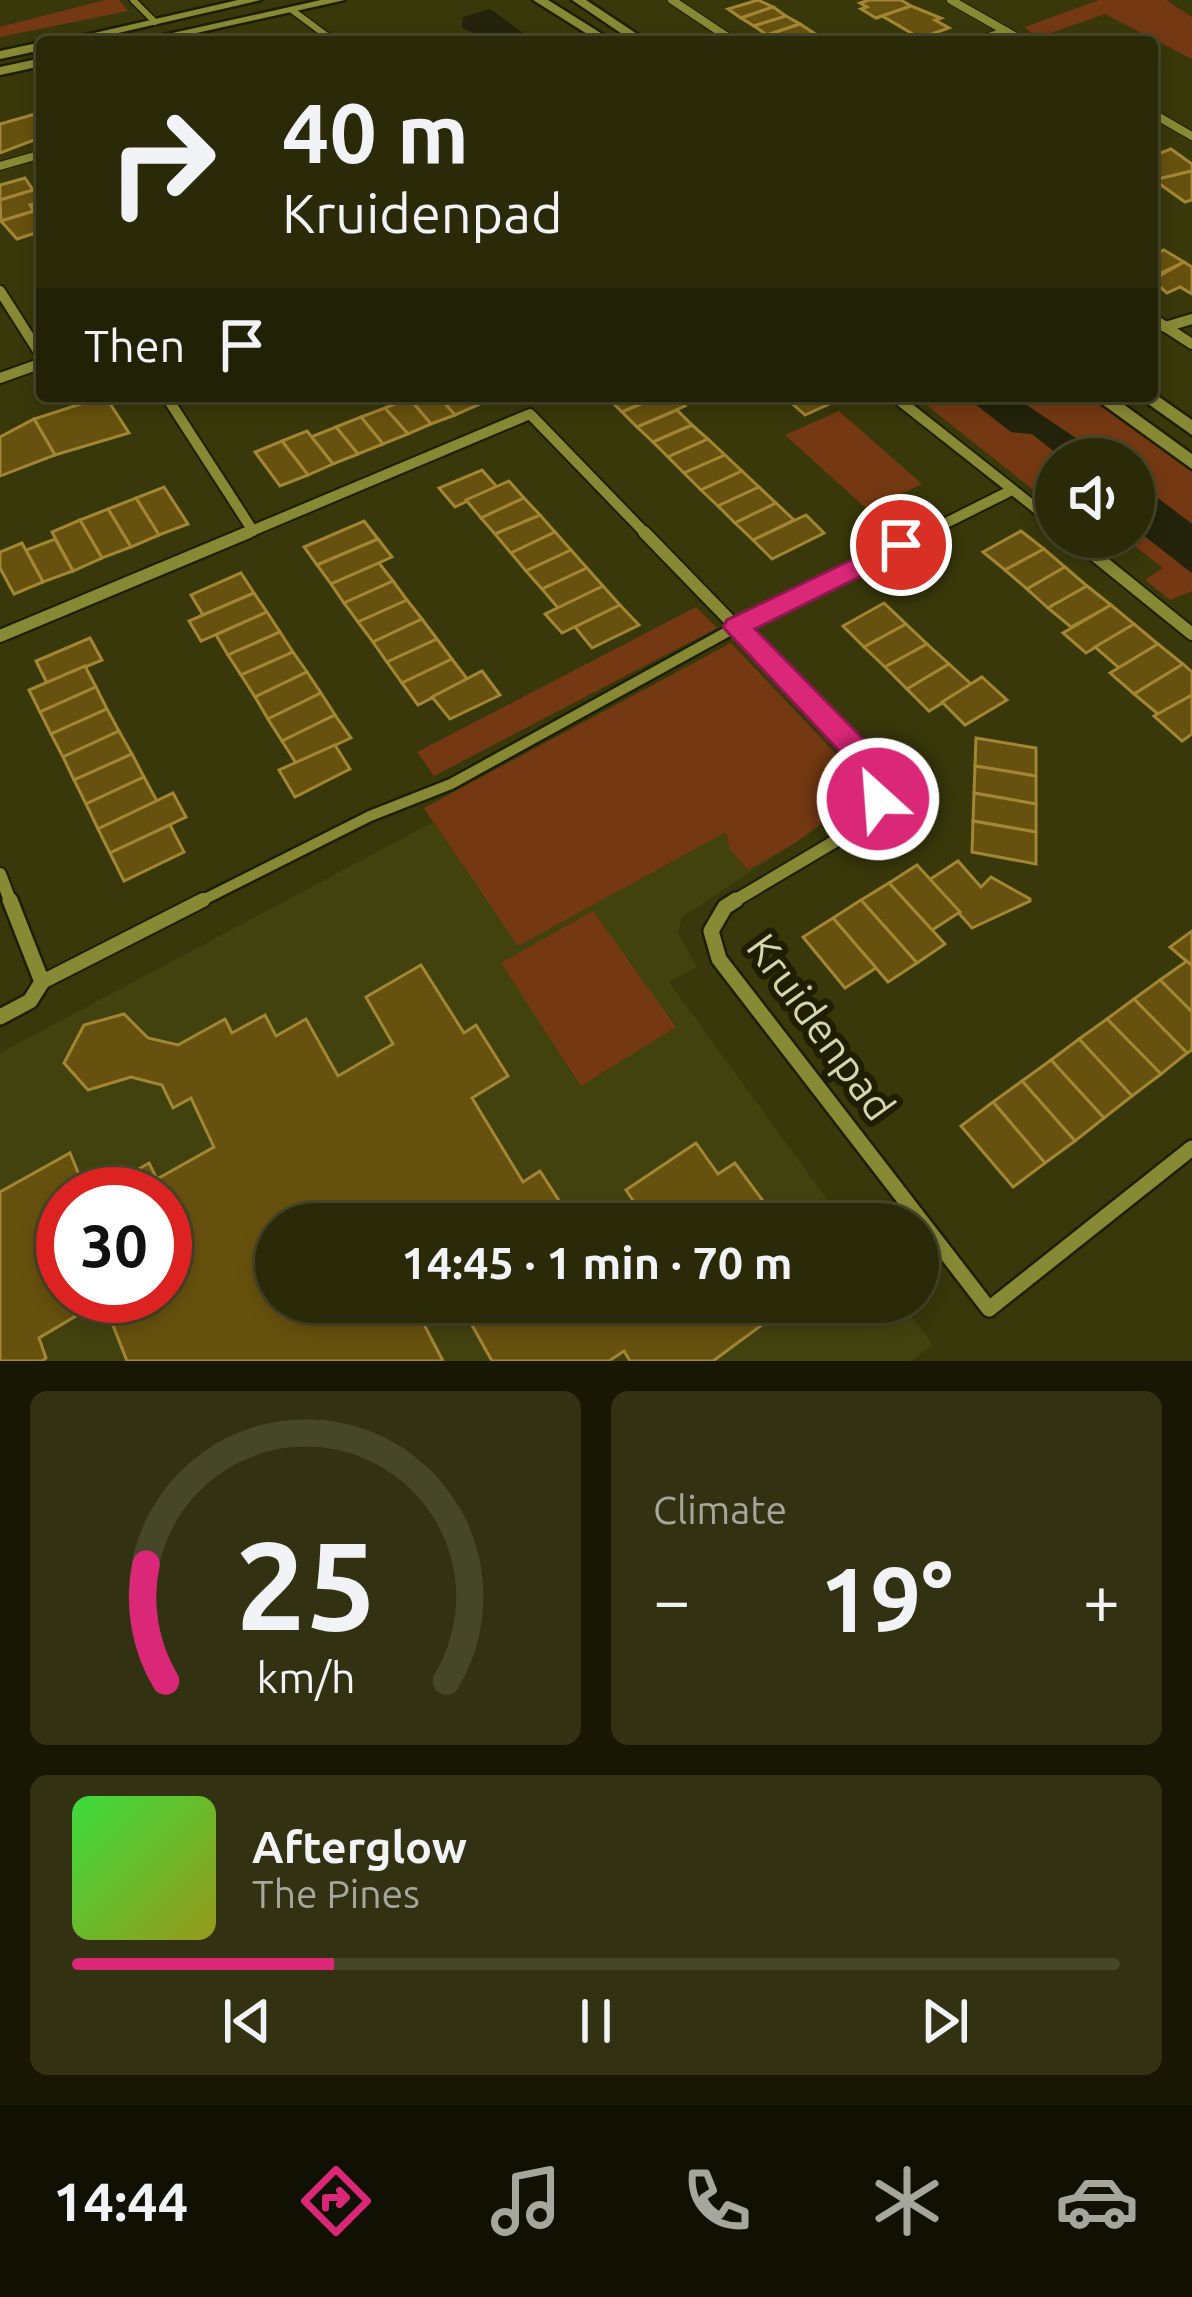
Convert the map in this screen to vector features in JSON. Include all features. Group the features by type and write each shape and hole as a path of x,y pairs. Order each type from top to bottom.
{"street":[{"path":"89,36 255,0"},
{"path":"155,22 166,36 339,0"},
{"path":"538,0 599,36"},
{"path":"578,0 634,36"},
{"path":"672,0 726,36"},
{"path":"951,0 1015,36"},
{"path":"992,36 1006,31"},
{"path":"0,55 36,47"},
{"path":"0,71 36,63"},
{"path":"1158,116 1192,136"},
{"path":"0,166 36,156"},
{"path":"0,291 36,350"},
{"path":"1165,326 1192,319"},
{"path":"1158,322 1192,344"},
{"path":"0,378 36,363"},
{"path":"170,402 253,531"},
{"path":"902,402 1035,508"},
{"path":"1108,402 1192,463"},
{"path":"1154,402 1192,429"},
{"name":"Kruidenpad","path":"0,636 530,414 869,764 878,799 854,830 725,907 711,931 719,959 989,1309 1192,1148"},
{"path":"0,1017 30,1001 42,982 370,816 451,784 736,627 1012,490"},
{"path":"1098,558 1192,634"},
{"path":"0,874 42,982"}],"lane":[{"path":"134,0 155,22"},
{"path":"292,10 327,36"}],"shaded area":[{"path":"119,0 128,11 0,37 0,27"},
{"path":"1099,0 1166,0 1192,17 1192,59 1158,41 1158,36 1148,36 1105,14 1042,36 1034,36 1025,27"},
{"path":"490,9 528,36 478,36 462,27 463,17"},
{"path":"923,402 973,402 1011,432 1037,438 1035,491"},
{"path":"973,402 1022,402 1076,438 1011,432"},
{"path":"1022,402 1095,402 1145,438 1076,438"},
{"path":"839,411 922,484 868,510 785,435"},
{"path":"1155,445 1192,472 1192,524 1155,496"},
{"path":"1155,496 1192,524 1192,573 1155,544"},
{"path":"1155,544 1192,573 1192,591 1170,600 1145,580 1163,568 1150,558 1155,558"},
{"path":"696,607 717,628 434,776 417,752"},
{"path":"731,643 834,752 843,771 842,791 826,822 682,917 678,933 697,967 669,982 830,1203 255,1203 255,1323 917,1323 933,1345 911,1361 0,1361 0,1053 433,822 424,808"},
{"path":"731,643 834,752 839,794 831,810 803,838 748,870 730,849 726,832 518,946 424,808"},
{"path":"593,911 676,1027 581,1086 501,963"}],"building":[{"path":"758,0 773,7 741,18 728,9"},
{"path":"901,0 911,6 876,18 861,9 867,7 860,3"},
{"path":"911,6 941,18 935,20 949,28 917,36 882,16 876,18"},
{"path":"773,7 786,16 754,26 741,18"},
{"path":"786,16 800,24 767,35 754,26"},
{"path":"800,24 814,33 804,36 767,35"},
{"path":"36,114 36,139 0,153 0,124"},
{"path":"1171,149 1192,164 1192,171 1158,179 1158,154"},
{"path":"1192,171 1192,200 1185,202 1158,179"},
{"path":"25,178 33,190 0,200 0,185"},
{"path":"33,190 36,194 36,204 30,205 34,211 1,221 0,200"},
{"path":"34,211 36,233 17,239 1,221"},
{"path":"1164,250 1184,262 1158,274 1158,252"},
{"path":"1184,262 1192,267 1192,294 1180,287 1167,293 1158,285 1158,277"},
{"path":"86,402 109,402 129,433 55,455 34,419"},
{"path":"412,402 443,402 455,415 431,424"},
{"path":"412,402 431,424 408,434 385,408"},
{"path":"443,402 478,405 455,415"},
{"path":"612,402 645,402 622,412"},
{"path":"645,402 685,406 637,427 622,412"},
{"path":"790,402 834,402 805,415"},
{"path":"385,408 408,434 383,444 361,417"},
{"path":"677,410 692,425 653,442 637,427"},
{"path":"361,417 383,444 358,454 336,427"},
{"path":"34,419 55,455 0,476 0,437"},
{"path":"692,425 708,439 668,457 653,442"},
{"path":"336,427 358,454 333,464 311,437"},
{"path":"307,431 333,464 308,475 282,441"},
{"path":"708,439 725,455 684,473 668,457"},
{"path":"282,441 308,475 280,486 255,452"},
{"path":"725,455 742,471 701,490 684,473"},
{"path":"482,470 497,487 455,507 439,488"},
{"path":"742,471 759,487 718,506 701,490"},
{"path":"509,481 524,498 481,518 466,500"},
{"path":"164,487 188,524 159,535 136,498"},
{"path":"759,487 776,503 735,523 718,506"},
{"path":"136,498 159,535 131,547 108,509"},
{"path":"524,498 540,515 495,534 481,518"},
{"path":"776,503 794,520 753,540 735,523"},
{"path":"108,509 131,547 102,558 80,520"},
{"path":"540,515 555,532 511,553 495,534"},
{"path":"806,515 824,533 772,559 753,540"},
{"path":"80,520 102,558 73,571 52,532"},
{"path":"364,521 378,539 317,565 304,547"},
{"path":"1021,531 1035,542 1035,554 1005,570 983,552"},
{"path":"555,532 571,550 526,571 511,553"},
{"path":"55,539 73,571 43,582 26,550"},
{"path":"378,539 392,557 331,584 317,565"},
{"path":"22,543 43,582 14,594 0,568 0,552"},
{"path":"571,550 587,568 542,589 526,571"},
{"path":"1035,554 1035,558 1054,558 1065,567 1027,589 1005,570"},
{"path":"379,563 393,581 344,603 331,584"},
{"path":"1065,567 1087,586 1048,608 1027,589"},
{"path":"587,568 603,586 558,608 542,589"},
{"path":"241,573 254,593 203,615 191,595"},
{"path":"393,581 407,600 358,622 344,603"},
{"path":"603,586 620,605 562,633 545,614"},
{"path":"1087,586 1111,605 1071,627 1048,608"},
{"path":"254,593 267,612 201,641 189,621"},
{"path":"407,600 422,619 373,642 358,622"},
{"path":"884,603 906,624 864,647 843,626"},
{"path":"620,605 639,625 592,648 575,627"},
{"path":"1111,605 1134,624 1086,653 1063,633"},
{"path":"267,612 280,632 228,655 216,635"},
{"path":"422,619 437,639 387,662 373,642"},
{"path":"906,624 927,644 885,667 864,647"},
{"path":"1134,624 1158,644 1119,668 1095,647"},
{"path":"280,632 293,652 241,675 228,655"},
{"path":"90,638 102,660 47,683 36,661"},
{"path":"437,639 452,659 402,683 387,662"},
{"path":"927,644 949,664 907,689 885,667"},
{"path":"1158,644 1183,664 1134,694 1110,673"},
{"path":"293,652 307,672 255,697 241,675"},
{"path":"452,659 468,680 418,705 402,683"},
{"path":"949,664 972,685 929,711 907,689"},
{"path":"1183,664 1192,672 1192,695 1168,710 1158,714 1134,694"},
{"path":"85,666 96,687 40,712 29,690"},
{"path":"482,671 500,695 450,719 432,697"},
{"path":"307,672 321,693 268,719 255,697"},
{"path":"982,677 1007,700 965,725 942,702"},
{"path":"96,687 107,709 51,734 40,712"},
{"path":"321,693 335,715 282,741 268,719"},
{"path":"1192,695 1192,734 1182,741 1154,716"},
{"path":"107,709 119,731 63,757 51,734"},
{"path":"335,715 351,738 296,763 282,741"},
{"path":"119,731 132,754 74,780 63,757"},
{"path":"976,738 1036,748 1036,776 975,766"},
{"path":"335,745 350,769 295,797 279,770"},
{"path":"132,754 144,777 86,804 74,780"},
{"path":"975,766 1036,776 1036,804 974,793"},
{"path":"144,777 157,801 98,829 86,804"},
{"path":"173,793 186,817 110,853 98,829"},
{"path":"974,793 1036,804 1036,832 973,821"},
{"path":"973,821 1036,832 1036,864 972,852"},
{"path":"170,825 184,852 124,881 110,853"},
{"path":"958,861 981,887 991,877 1030,901 972,928 929,880"},
{"path":"917,865 960,912 932,930 889,883"},
{"path":"889,883 945,944 917,963 861,900"},
{"path":"861,900 917,963 888,982 833,918"},
{"path":"833,918 876,968 845,988 803,937"},
{"path":"1192,931 1192,966 1170,947"},
{"path":"1187,961 1192,966 1192,1012 1160,980"},
{"path":"421,965 464,1033 476,1025 508,1076 472,1098 523,1182 540,1171 561,1203 255,1203 255,1323 423,1323 443,1361 127,1361 112,1323 192,1323 192,1167 178,1167 214,1147 191,1098 173,1108 162,1085 131,1077 88,1090 64,1063 84,1025 124,1014 148,1038 178,1045 225,1019 232,1033 265,1015 276,1036 306,1019 338,1076 393,1044 366,997"},
{"path":"1160,980 1192,1012 1192,1050 1187,1053 1134,999"},
{"path":"1134,999 1187,1053 1161,1074 1107,1019"},
{"path":"1107,1019 1161,1074 1132,1096 1079,1039"},
{"path":"1079,1039 1132,1096 1104,1118 1051,1060"},
{"path":"1051,1060 1104,1118 1075,1141 1022,1081"},
{"path":"1022,1081 1075,1141 1045,1163 993,1102"},
{"path":"993,1102 1045,1163 1013,1187 961,1126"},
{"path":"696,1143 718,1174 735,1163 765,1203 635,1203 626,1190"},
{"path":"70,1153 76,1167 45,1167"},
{"path":"36,1172 36,1323 64,1323 39,1338 46,1358 42,1361 0,1361 0,1192"},
{"path":"471,1323 765,1323 713,1361 630,1361 624,1351 609,1361 492,1361"}],"route":[{"path":"878,799 869,764 736,627 901,545"}]}
